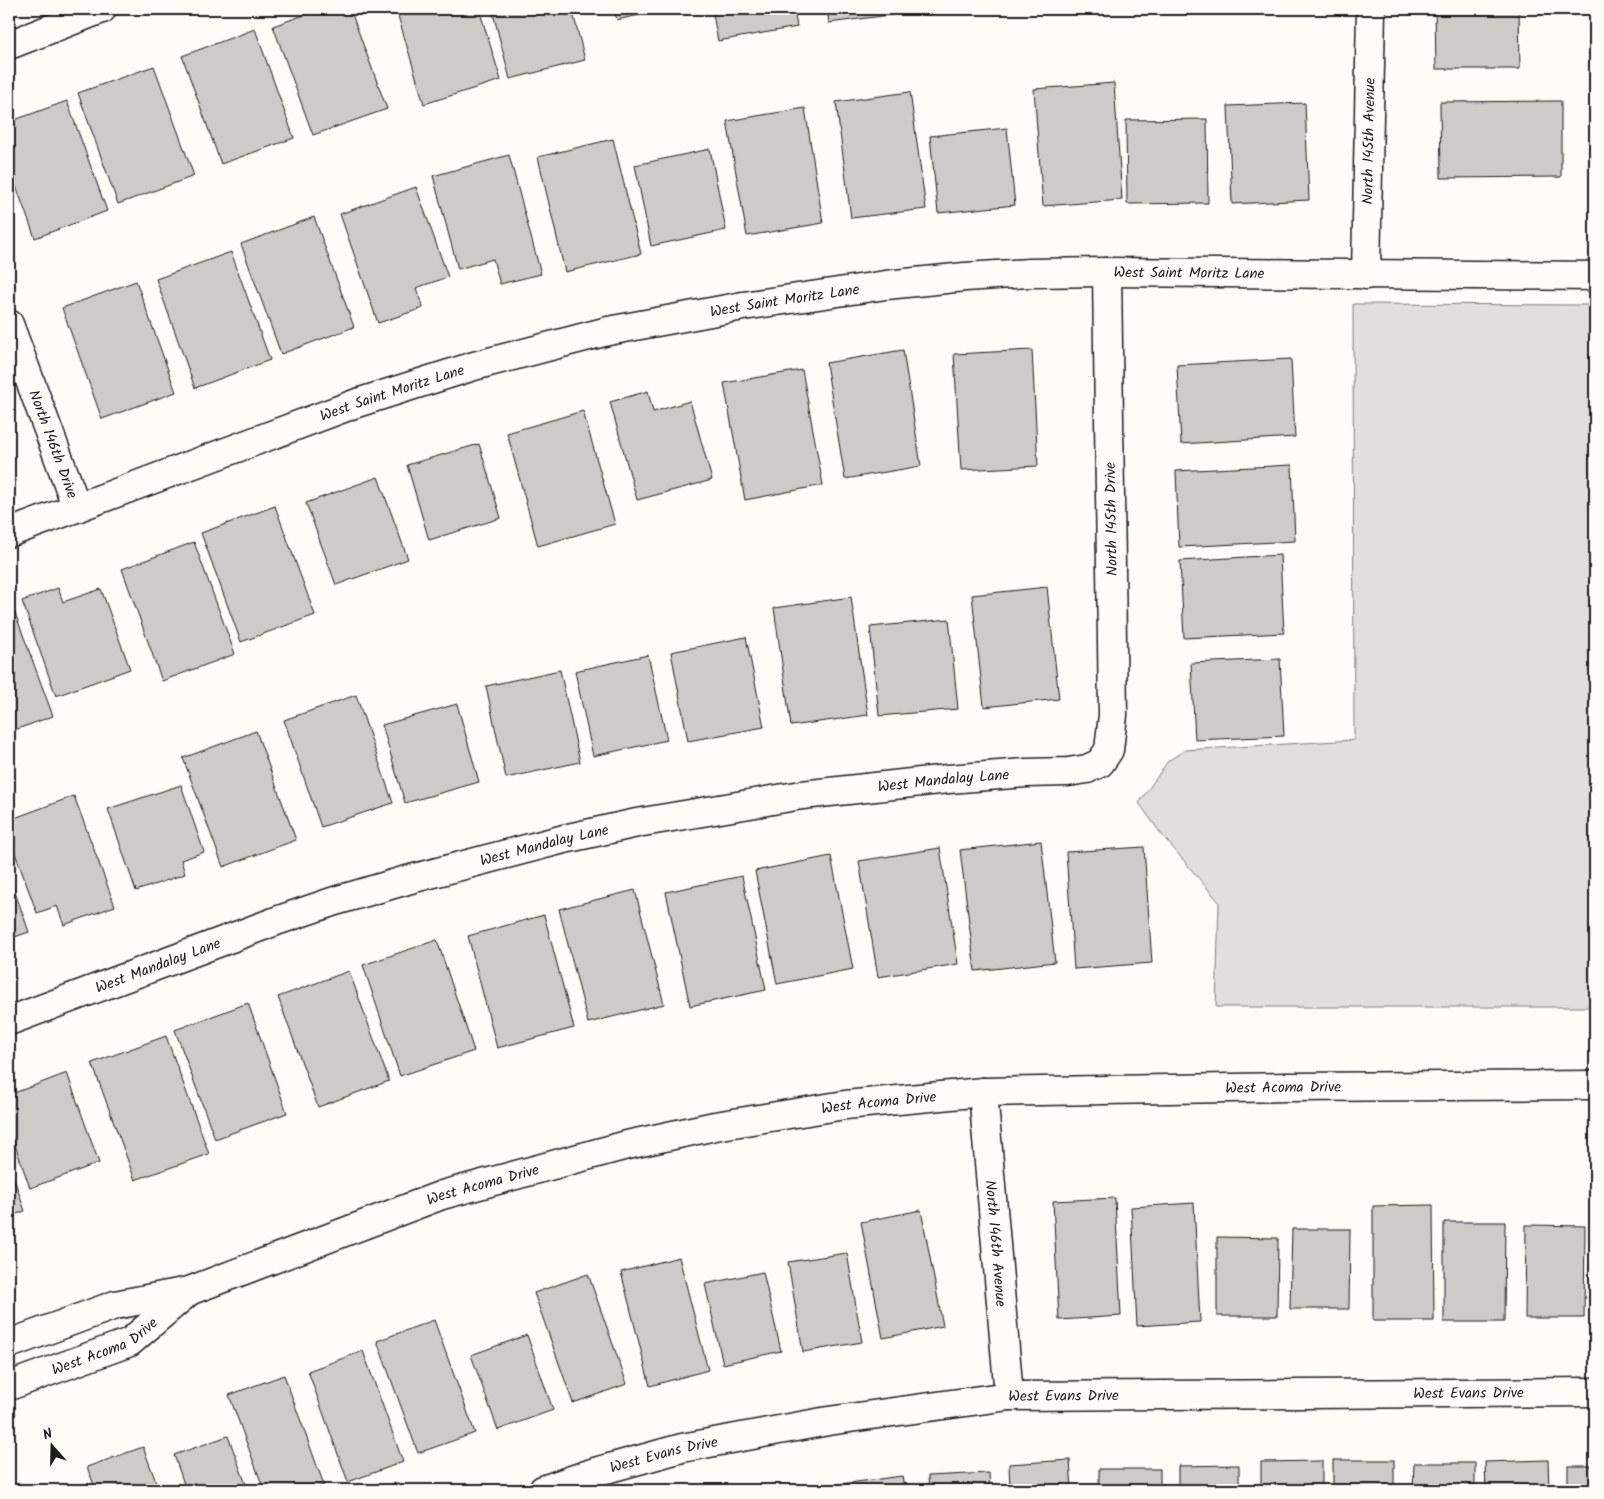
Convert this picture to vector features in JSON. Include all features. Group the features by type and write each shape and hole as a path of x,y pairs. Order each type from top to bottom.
{"street":[{"path":"9,45 102,9"},
{"name":"North 145th Avenue","path":"1366,275 1371,9"},
{"name":"West Saint Moritz Lane","path":"9,533 357,403 474,366 608,332 752,304 886,285 965,277 1107,272 1595,276"},
{"name":"North 145th Drive","path":"1100,763 1109,750 1113,715 1107,272"},
{"name":"North 146th Drive","path":"9,324 77,508"},
{"name":"West Mandalay Lane","path":"9,1021 279,920 335,901 564,839 636,823 802,795 948,779 1068,772 1087,769 1100,763"},
{"name":"West Acoma Drive","path":"9,1344 115,1305 189,1291 442,1195 627,1145 715,1126 845,1105 983,1092 1297,1087 1595,1086"},
{"name":"North 146th Avenue","path":"983,1092 1008,1396"},
{"name":"West Acoma Drive","path":"9,1386 130,1342 189,1291"},
{"name":"West Evans Drive","path":"543,1490 595,1472 682,1448 828,1421 1008,1396 1595,1392"}],"shaded area":[{"path":"1353,304 1595,305 1595,1007 1216,1007 1219,902 1162,835 1139,803 1168,761 1185,750 1354,740"}],"building":[{"path":"321,9 350,9 387,109 313,135 273,26"},
{"path":"396,9 479,9 501,80 424,104"},
{"path":"492,9 572,9 585,60 510,79"},
{"path":"614,9 665,9 617,20"},
{"path":"712,9 794,9 797,27 718,41"},
{"path":"827,9 905,9 905,13 829,23"},
{"path":"1435,9 1519,9 1520,69 1436,69"},
{"path":"255,29 294,138 221,164 182,56"},
{"path":"154,66 194,176 118,204 78,93"},
{"path":"1114,83 1122,200 1043,206 1034,89"},
{"path":"910,92 926,209 851,218 836,102"},
{"path":"67,101 107,211 35,238 9,167 9,122"},
{"path":"1561,101 1561,177 1441,178 1440,102"},
{"path":"1305,103 1309,200 1232,204 1228,106"},
{"path":"805,108 823,223 747,236 727,121"},
{"path":"1207,119 1208,203 1127,204 1126,120"},
{"path":"1007,128 1015,205 938,213 930,136"},
{"path":"613,139 641,254 565,272 538,157"},
{"path":"710,149 726,230 651,246 635,165"},
{"path":"509,155 541,274 500,284 493,259 458,269 433,176"},
{"path":"416,187 448,277 416,288 423,308 378,323 340,214"},
{"path":"314,217 354,327 281,354 241,244"},
{"path":"231,252 270,360 195,388 156,279"},
{"path":"136,281 176,392 102,419 62,308"},
{"path":"903,350 921,466 845,479 826,363"},
{"path":"1032,350 1038,466 961,470 954,354"},
{"path":"1291,359 1295,437 1181,444 1177,365"},
{"path":"802,370 823,485 745,500 724,383"},
{"path":"648,391 653,412 690,401 712,480 637,500 610,402"},
{"path":"583,411 615,524 538,546 507,433"},
{"path":"479,444 501,518 429,540 407,465"},
{"path":"1292,465 1295,541 1179,547 1176,471"},
{"path":"378,477 408,559 336,585 306,503"},
{"path":"275,506 315,615 241,642 201,533"},
{"path":"194,542 235,654 162,681 122,569"},
{"path":"1280,555 1284,633 1184,638 1180,561"},
{"path":"1047,587 1059,699 984,707 972,595"},
{"path":"58,588 63,602 101,589 130,669 56,696 22,601"},
{"path":"851,597 868,715 791,726 774,608"},
{"path":"12,605 53,716 9,732 9,606"},
{"path":"949,619 958,709 879,716 870,627"},
{"path":"746,637 764,727 688,741 671,652"},
{"path":"648,655 667,740 593,756 575,671"},
{"path":"1280,659 1284,736 1195,740 1191,663"},
{"path":"560,670 580,762 506,778 486,686"},
{"path":"356,695 393,803 321,827 284,720"},
{"path":"457,704 479,782 405,803 382,725"},
{"path":"256,731 296,840 223,867 183,758"},
{"path":"181,785 204,852 181,860 185,874 136,891 108,809"},
{"path":"74,796 115,906 64,925 57,906 37,913 9,837 9,820"},
{"path":"1041,841 1055,962 975,971 960,850"},
{"path":"1144,847 1152,963 1074,969 1066,852"},
{"path":"940,848 958,964 878,977 859,861"},
{"path":"831,856 853,969 777,984 755,871"},
{"path":"9,875 29,932 9,939"},
{"path":"742,876 766,990 690,1006 666,892"},
{"path":"635,890 664,1004 588,1023 559,909"},
{"path":"544,915 574,1028 497,1048 468,936"},
{"path":"437,940 474,1051 400,1076 363,965"},
{"path":"349,971 389,1081 318,1107 278,997"},
{"path":"248,1003 287,1113 215,1139 175,1030"},
{"path":"166,1036 209,1154 135,1180 92,1063"},
{"path":"67,1073 99,1163 30,1188 9,1128 9,1095"},
{"path":"9,1164 25,1211 9,1217"},
{"path":"1115,1198 1121,1316 1059,1320 1053,1201"},
{"path":"1194,1203 1200,1322 1137,1326 1131,1207"},
{"path":"1433,1205 1434,1321 1373,1321 1373,1206"},
{"path":"921,1210 943,1326 883,1338 861,1222"},
{"path":"1444,1222 1505,1222 1504,1322 1444,1322"},
{"path":"1526,1225 1585,1226 1584,1318 1525,1318"},
{"path":"1292,1229 1350,1229 1349,1309 1290,1309"},
{"path":"1217,1237 1278,1238 1277,1316 1217,1316"},
{"path":"847,1253 862,1342 803,1352 788,1262"},
{"path":"679,1257 708,1370 650,1386 621,1272"},
{"path":"763,1272 781,1351 723,1364 705,1284"},
{"path":"588,1274 627,1384 573,1403 534,1293"},
{"path":"434,1320 475,1433 418,1453 377,1341"},
{"path":"527,1335 553,1410 498,1430 471,1355"},
{"path":"363,1351 403,1462 348,1482 308,1371"},
{"path":"284,1375 324,1485 310,1490 264,1490 229,1395"},
{"path":"228,1436 248,1490 186,1490 174,1455"},
{"path":"143,1447 159,1490 96,1490 87,1467"},
{"path":"1070,1460 1072,1490 1010,1490 1009,1464"},
{"path":"1333,1460 1394,1460 1394,1490 1333,1490"},
{"path":"1548,1460 1549,1490 1486,1490 1485,1462"},
{"path":"1322,1461 1322,1490 1261,1490 1261,1462"},
{"path":"1414,1463 1475,1463 1475,1490 1413,1490"},
{"path":"1239,1465 1239,1490 1178,1490 1178,1466"},
{"path":"1568,1466 1595,1466 1595,1490 1568,1490"},
{"path":"1099,1469 1160,1469 1160,1490 1099,1490"},
{"path":"989,1473 990,1490 929,1490 928,1476"},
{"path":"902,1476 904,1490 842,1490 841,1484"}]}
